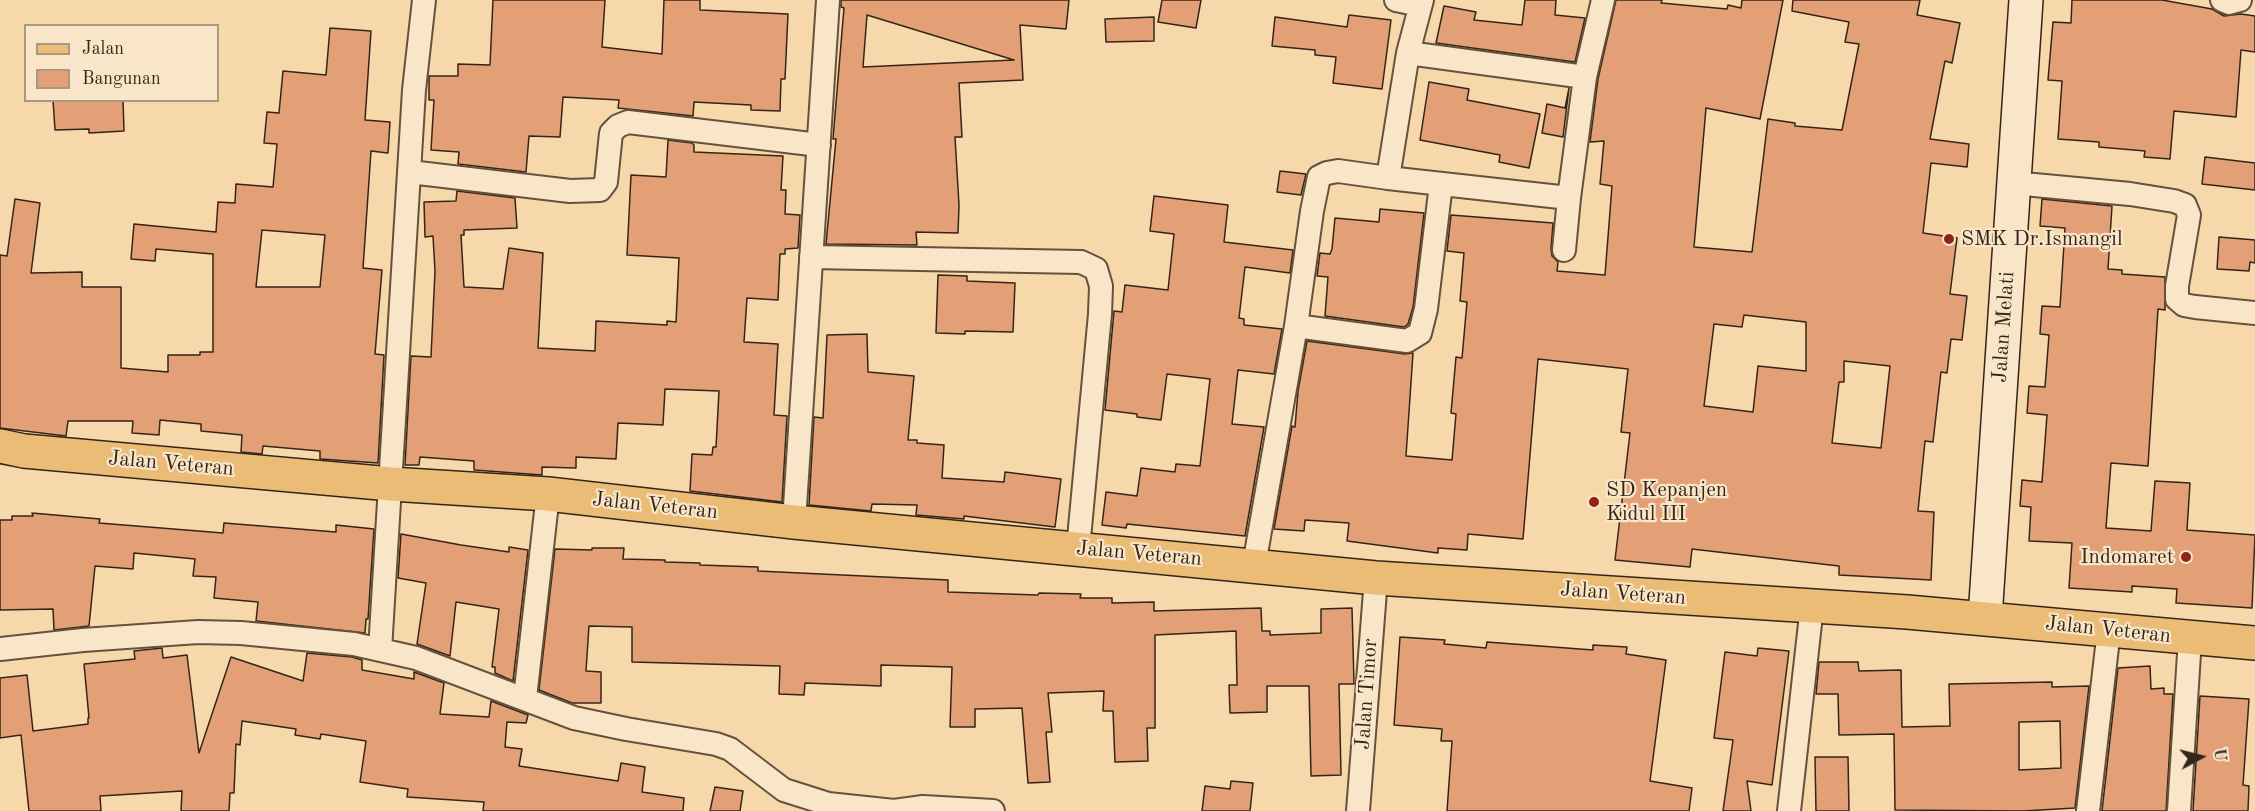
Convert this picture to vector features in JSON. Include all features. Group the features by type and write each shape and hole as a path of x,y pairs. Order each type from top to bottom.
{"main road":[{"name":"Jalan Melati","path":"1984,618 2026,0"},
{"name":"Jalan Veteran","path":"8,450 392,484 548,494 794,522 1376,578 1984,618 2255,644"}],"street":[{"path":"380,650 392,484 414,90 424,0"},
{"path":"794,522 828,0"},
{"path":"1388,178 1408,52 1421,3 1396,0"},
{"path":"1564,250 1585,77 1603,0"},
{"path":"2222,0 2229,3 2240,0"},
{"path":"1408,52 1585,77"},
{"path":"410,172 570,192 600,190 606,182 611,133 618,126 628,122 819,146"},
{"path":"1254,565 1296,326 1319,177 1338,171 1569,198"},
{"path":"2013,183 2130,194 2185,205 2189,215 2177,286 2177,299 2184,305 2195,307 2255,313"},
{"path":"1296,326 1407,341 1420,333 1426,309 1442,184"},
{"path":"811,256 1081,262 1096,269 1101,295 1078,549"},
{"path":"526,688 548,494"},
{"name":"Jalan Timor","path":"1358,811 1376,578"},
{"path":"1789,811 1812,606"},
{"path":"2088,811 2109,630"},
{"path":"0,649 82,640 198,632 241,633 354,644 416,658 526,688 574,718 716,744 730,749 784,790 828,804 894,810 923,807 993,811"},
{"path":"2179,811 2190,638"}],"building":[{"path":"493,0 605,0 602,47 662,54 664,0 700,0 700,10 788,14 785,79 781,79 780,111 751,110 751,105 694,102 693,116 618,108 619,100 563,97 560,137 529,136 526,172 458,164 459,152 431,150 434,100 429,100 429,76 458,76 458,64 490,65"},
{"path":"841,0 1069,0 1066,29 1020,25 1023,80 959,83 962,137 955,137 959,205 958,233 916,232 917,245 826,244 836,139 833,139 844,8 841,7","holes":["867,15 1014,60 863,67"]},
{"path":"1162,0 1201,0 1196,28 1158,22"},
{"path":"1525,0 1556,0 1555,15 1585,18 1575,62 1436,43 1444,6 1476,12 1474,20 1522,25"},
{"path":"1616,0 1662,0 1661,3 1727,9 1728,5 1741,8 1742,0 1783,0 1760,119 1706,108 1694,247 1752,252 1768,119 1795,123 1795,126 1842,130 1859,44 1845,42 1849,22 1792,11 1793,0 1920,0 1917,15 1960,23 1952,63 1945,61 1930,139 1969,144 1967,167 1931,163 1923,233 1957,238 1950,294 1967,296 1962,340 1951,339 1947,373 1941,372 1933,442 1925,441 1918,511 1934,512 1931,580 1839,575 1839,566 1692,549 1690,567 1615,560 1630,433 1621,432 1628,369 1538,359 1523,539 1468,534 1467,550 1438,548 1438,553 1347,541 1349,523 1305,520 1304,531 1274,529 1292,426 1295,427 1298,391 1307,341 1405,354 1413,353 1406,456 1452,460 1456,414 1451,413 1456,357 1462,358 1467,302 1460,301 1464,253 1447,251 1451,215 1553,223 1551,249 1552,256 1558,262 1557,271 1605,275 1612,186 1600,184 1604,141 1590,142 1598,79","holes":["1744,315 1806,322 1806,371 1758,366 1753,412 1704,406 1714,324 1742,327","1844,361 1890,366 1881,448 1832,443 1839,382 1844,382"]},
{"path":"2072,0 2162,0 2212,9 2224,16 2241,14 2255,16 2255,52 2241,50 2236,117 2174,111 2170,159 2144,157 2145,151 2099,147 2099,142 2058,139 2062,81 2048,80 2053,22 2071,23"},
{"path":"1349,15 1391,20 1382,89 1333,83 1336,57 1315,55 1315,50 1272,46 1275,17 1347,27"},
{"path":"1154,17 1154,41 1106,42 1105,19"},
{"path":"330,28 371,31 365,120 390,122 388,153 371,151 363,268 382,270 375,354 384,355 378,463 320,459 320,451 263,446 262,454 241,452 242,435 201,431 201,424 160,420 159,435 132,433 133,421 68,421 66,436 0,428 0,255 7,256 15,199 40,203 31,273 82,272 82,287 121,287 121,368 168,372 168,355 200,355 200,352 213,352 213,254 156,249 155,261 131,259 134,224 216,232 218,202 235,203 236,184 273,187 277,144 264,143 267,112 279,113 283,71 326,75","holes":["262,230 325,235 320,287 256,287"]},
{"path":"1429,82 1469,89 1467,100 1540,114 1529,168 1499,162 1500,155 1420,140"},
{"path":"1569,88 1563,137 1542,133 1547,104 1565,108"},
{"path":"53,102 123,102 124,131 89,133 89,129 55,130"},
{"path":"668,140 692,143 694,152 783,156 781,190 786,190 785,214 800,215 798,248 785,249 785,254 780,254 778,300 747,298 744,342 778,344 774,415 787,416 782,502 690,491 692,454 712,455 713,447 716,447 719,391 665,389 663,425 618,423 616,459 576,457 576,468 542,467 542,475 474,470 474,461 420,457 419,465 405,465 411,356 431,357 435,271 433,236 425,237 424,202 456,201 457,191 515,198 517,228 464,230 464,235 461,235 464,287 503,289 509,248 543,253 538,348 595,351 596,321 667,325 667,321 676,322 679,258 627,255 631,175 666,177"},
{"path":"2205,157 2255,163 2255,190 2202,184"},
{"path":"1280,171 1306,174 1301,195 1277,192"},
{"path":"1154,196 1228,205 1224,242 1293,250 1290,273 1245,267 1239,318 1244,319 1244,325 1282,329 1274,374 1238,370 1232,424 1264,427 1245,536 1127,524 1126,528 1102,525 1106,492 1137,496 1141,468 1175,472 1176,464 1200,466 1210,379 1167,374 1161,420 1105,410 1114,311 1122,312 1125,285 1168,290 1174,234 1150,231"},
{"path":"2042,199 2112,206 2108,269 2122,270 2122,274 2165,277 2165,310 2158,309 2148,466 2111,463 2106,528 2151,531 2155,481 2190,483 2187,530 2255,535 2252,608 2176,603 2177,589 2132,586 2132,592 2069,588 2072,543 2029,541 2031,507 2020,506 2022,480 2042,482 2047,415 2027,413 2029,386 2045,387 2049,335 2040,334 2042,306 2060,307 2065,228 2040,226"},
{"path":"1380,209 1424,213 1413,307 1408,324 1404,327 1325,316 1328,277 1317,276 1320,253 1330,254 1332,249 1335,218 1379,222"},
{"path":"2219,237 2255,240 2255,263 2250,262 2249,271 2217,269"},
{"path":"938,275 967,276 967,281 1015,283 1013,332 936,333"},
{"path":"867,334 868,372 914,376 908,440 944,445 942,478 1004,482 1005,472 1061,479 1055,527 964,516 964,519 916,515 917,505 872,504 871,511 809,505 814,417 823,418 827,335"},
{"path":"32,513 100,519 99,523 223,533 224,523 336,532 336,525 374,529 365,633 256,621 258,602 214,598 216,577 193,576 195,559 134,553 133,569 95,566 89,626 54,630 53,609 0,610 0,520 12,520 12,516 33,516"},
{"path":"401,534 509,552 509,547 528,550 513,681 495,673 495,667 492,667 499,609 456,602 450,656 417,644 426,583 398,578"},
{"path":"592,548 624,548 623,559 758,567 758,571 948,580 948,592 1081,594 1080,598 1112,598 1112,603 1154,602 1154,611 1261,608 1262,631 1270,631 1270,635 1321,633 1321,609 1352,608 1354,684 1339,684 1341,775 1311,776 1309,686 1267,686 1267,712 1230,713 1229,685 1237,685 1236,631 1155,635 1155,728 1147,728 1148,761 1115,762 1113,711 1103,711 1104,691 1048,693 1052,732 1046,732 1050,782 1028,783 1022,708 975,709 975,727 950,727 952,667 881,665 881,686 805,683 804,695 779,694 780,666 632,662 632,627 589,626 586,671 601,672 601,703 572,703 539,690 555,549 592,550"},
{"path":"1400,637 1445,640 1444,644 1486,648 1487,642 1593,650 1593,645 1627,647 1626,654 1666,660 1650,781 1692,788 1689,811 1447,811 1452,741 1441,741 1442,729 1394,725"},
{"path":"162,648 163,658 187,655 199,753 231,657 303,681 307,653 352,657 362,660 362,670 414,679 414,672 444,683 440,714 489,717 491,701 528,715 526,723 507,722 505,747 522,749 519,766 618,781 621,763 645,767 642,792 684,798 683,811 483,811 484,802 407,797 408,789 360,782 366,741 321,734 320,739 295,735 296,729 242,721 240,745 236,744 234,793 230,793 229,811 181,811 182,791 100,796 101,811 29,811 21,735 0,738 0,678 27,675 33,731 88,724 84,664 135,659 134,651"},
{"path":"1758,648 1789,651 1772,785 1747,781 1751,811 1723,811 1733,740 1714,738 1725,652 1757,656"},
{"path":"1819,662 1858,662 1859,671 1901,670 1902,727 1950,726 1949,684 2052,682 2052,687 2089,686 2075,808 2023,811 1895,810 1894,734 1839,735 1838,694 1816,694","holes":["2060,721 2061,768 2019,770 2019,722"]},
{"path":"2150,666 2151,689 2164,688 2164,694 2173,694 2166,811 2102,811 2118,668"},
{"path":"2200,696 2249,699 2243,785 2249,786 2248,811 2193,811"},
{"path":"1815,757 1848,757 1849,811 1816,811"},
{"path":"1231,781 1253,783 1250,811 1202,811 1205,786 1230,789"},
{"path":"715,787 743,791 740,811 710,811"}],"place":[{"name":"SMK Dr.Ismangil","path":"1949,239"},
{"name":"SD Kepanjen Kidul III","path":"1594,502"},
{"name":"Indomaret","path":"2186,557"}]}
